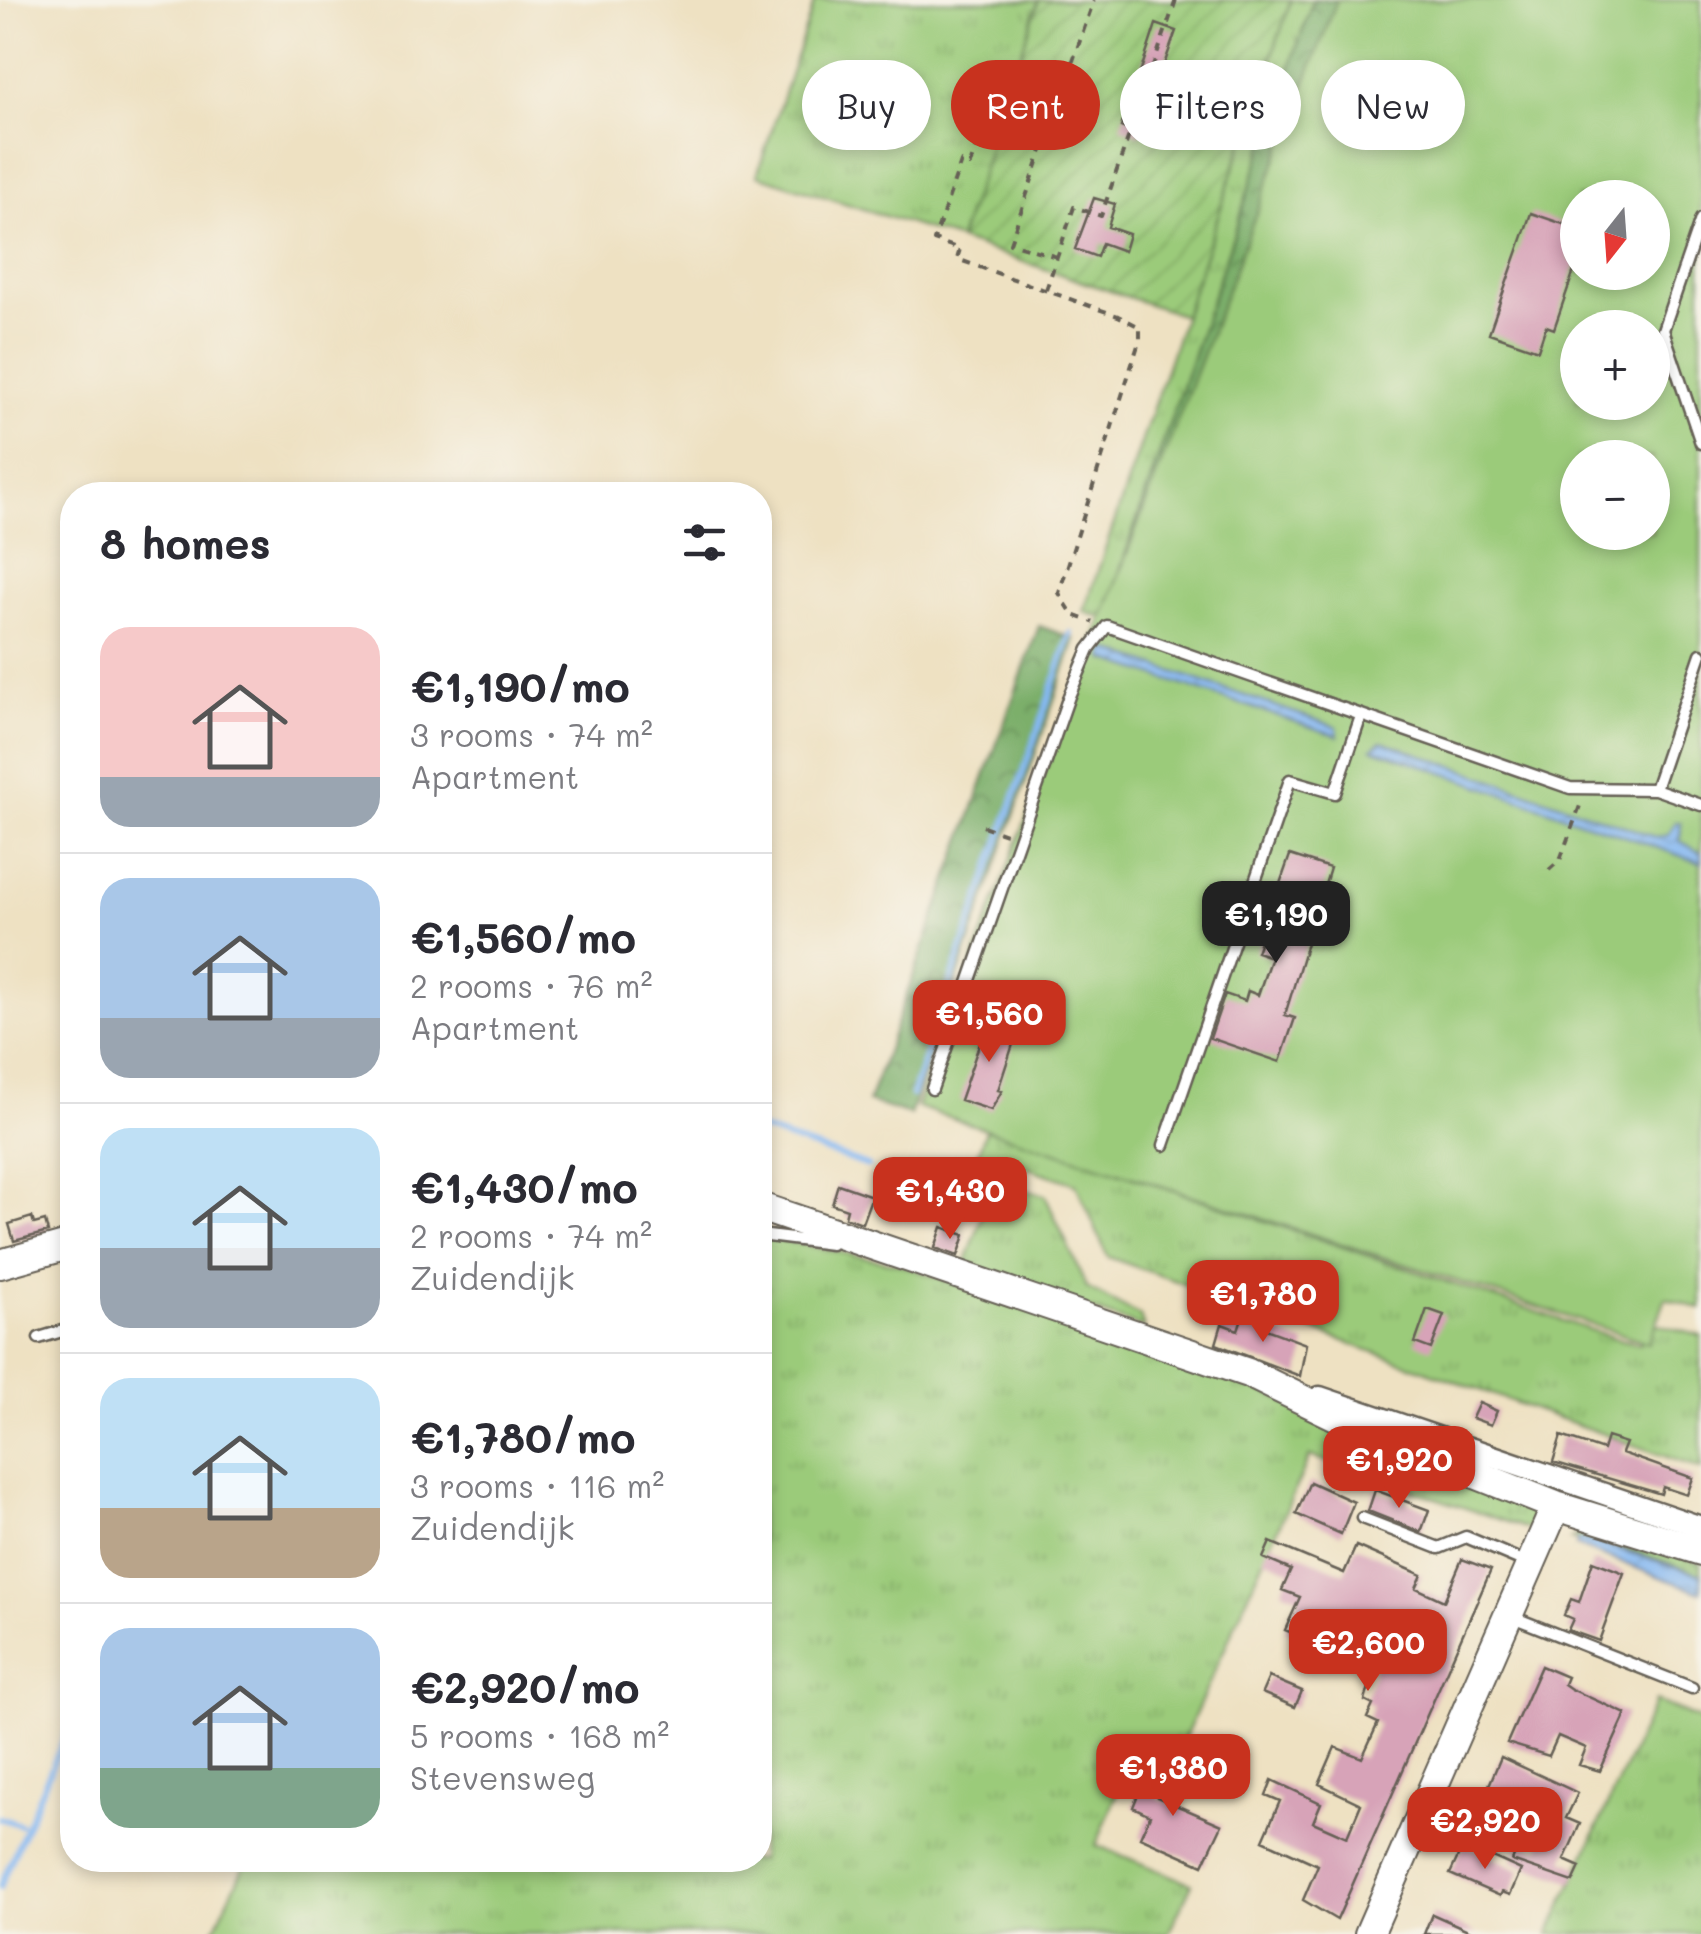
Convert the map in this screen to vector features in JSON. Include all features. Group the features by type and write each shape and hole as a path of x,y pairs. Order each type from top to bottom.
{"street":[{"path":"772,1212 1701,1527"},
{"path":"0,1264 60,1247"},
{"path":"1248,1373 1367,1431 1556,1506 1701,1551"},
{"path":"1369,1934 1556,1506"}],"lane":[{"path":"1701,219 1663,330 1701,443"},
{"path":"932,1090 1069,696 1089,649 1107,626 1570,788 1655,789 1701,805"},
{"path":"1655,789 1701,654"},
{"path":"1164,1144 1290,780 1335,794 1361,716"},
{"path":"772,1236 887,1251"},
{"path":"39,1338 60,1332"},
{"path":"1362,1518 1440,1548 1466,1537 1531,1564"},
{"path":"1509,1616 1692,1688"}],"path":[{"path":"1057,257 1010,242 1094,0"},
{"path":"1046,290 1074,207 1101,216 1176,0"},
{"path":"975,150 970,165 960,162 934,240 960,249 957,260 1140,327 1140,339 1059,594 1072,615 1107,626"},
{"path":"1550,870 1560,860 1581,804"},
{"path":"983,826 1020,840"}],"green space":[{"path":"815,0 1039,1 1019,60 951,60 951,150 989,150 959,240 757,175"},
{"path":"1039,0 1291,0 1271,60 1120,60 1120,150 1240,150 1184,316 959,240 989,150 1100,150 1100,60 1019,60"},
{"path":"1291,0 1313,0 1293,60 1271,60"},
{"path":"1313,0 1340,0 1301,102 1301,60 1293,60"},
{"path":"1337,0 1701,0 1701,1309 1666,1298 1649,1343 917,1107 1280,150 1301,150 1301,95"},
{"path":"1240,150 1262,150 1104,618 1084,612"},
{"path":"1262,150 1283,150 1104,618"},
{"path":"1039,626 1075,639 910,1115 868,1102"},
{"path":"987,1128 1615,1338 1640,1344 1651,1322 1701,1336 1701,1469 1108,1257 1076,1184 992,1156 977,1155"},
{"path":"994,1183 1045,1195 1087,1288 1140,1316 1144,1328 964,1267"},
{"path":"772,1238 898,1264 1228,1376 1518,1503 1536,1518 1537,1532 1310,1456 1176,1758 1137,1745 1096,1845 1192,1884 1168,1934 212,1934 241,1872 772,1872"},
{"path":"1579,1533 1596,1533 1701,1562 1701,1574 1609,1543 1571,1539"},
{"path":"1655,1701 1701,1720 1701,1934 1549,1934"}],"water":[{"path":"1106,649 1337,727 1338,736 1104,659"},
{"path":"1382,741 1658,838 1669,835 1676,822 1681,823 1680,841 1701,853 1701,863 1372,748"},
{"path":"1577,1540 1701,1574 1701,1592 1576,1546"}],"building":[{"path":"1156,24 1176,31 1166,60 1144,60"},
{"path":"1094,198 1115,204 1108,227 1129,234 1124,251 1102,243 1097,257 1075,249"},
{"path":"1531,213 1560,223 1560,290 1567,290 1554,329 1546,326 1538,350 1489,333"},
{"path":"1290,855 1330,868 1285,1015 1295,1018 1280,1062 1210,1038 1225,994 1245,1001 1248,991 1258,995 1271,957 1256,952"},
{"path":"988,1019 1018,1029 998,1090 1002,1091 991,1110 960,1100"},
{"path":"838,1184 872,1196 862,1223 845,1217 847,1209 832,1204"},
{"path":"32,1217 34,1224 45,1221 48,1232 14,1241 9,1224"},
{"path":"942,1227 965,1235 958,1256 935,1248"},
{"path":"1427,1309 1444,1315 1431,1349 1415,1343"},
{"path":"1243,1315 1265,1322 1263,1328 1306,1344 1300,1376 1216,1344 1222,1324 1238,1330"},
{"path":"1479,1403 1497,1411 1491,1425 1472,1418"},
{"path":"1561,1436 1603,1450 1607,1437 1626,1443 1622,1453 1693,1478 1687,1495 1663,1487 1661,1494 1553,1462"},
{"path":"1310,1482 1354,1502 1341,1534 1296,1514"},
{"path":"1375,1490 1429,1510 1421,1532 1368,1511"},
{"path":"1270,1542 1344,1573 1356,1546 1422,1575 1416,1588 1444,1601 1462,1559 1491,1570 1337,1920 1303,1900 1318,1865 1263,1840 1280,1801 1266,1795 1272,1780 1321,1803 1313,1822 1347,1837 1361,1804 1319,1784 1335,1747 1362,1758 1378,1723 1367,1718 1373,1705 1365,1701 1375,1666 1285,1630 1300,1597 1282,1590 1291,1570 1263,1558","holes":["1383,1611 1416,1625 1401,1660 1368,1646"]},
{"path":"1593,1561 1624,1573 1599,1641 1568,1630 1573,1619 1564,1615 1571,1599 1579,1602"},
{"path":"1541,1666 1567,1677 1564,1684 1571,1689 1626,1714 1600,1771 1579,1765 1586,1748 1558,1736 1549,1756 1507,1743"},
{"path":"1269,1677 1302,1691 1295,1707 1262,1693"},
{"path":"1154,1755 1172,1762 1157,1797 1222,1825 1203,1865 1140,1837 1150,1815 1133,1807"},
{"path":"1501,1757 1578,1793 1566,1818 1580,1824 1564,1860 1580,1867 1573,1882 1512,1861 1520,1842 1539,1850 1551,1823 1517,1807 1506,1831 1482,1821 1486,1814 1478,1811"},
{"path":"1468,1846 1521,1870 1510,1895 1502,1892 1500,1896 1450,1874 1462,1848"},
{"path":"1432,1914 1477,1934 1424,1934"}],"waterway":[{"path":"912,1095 1071,633"},
{"path":"772,1133 868,1166"},
{"path":"0,1887 60,1748"},
{"path":"0,1818 20,1825"}]}
